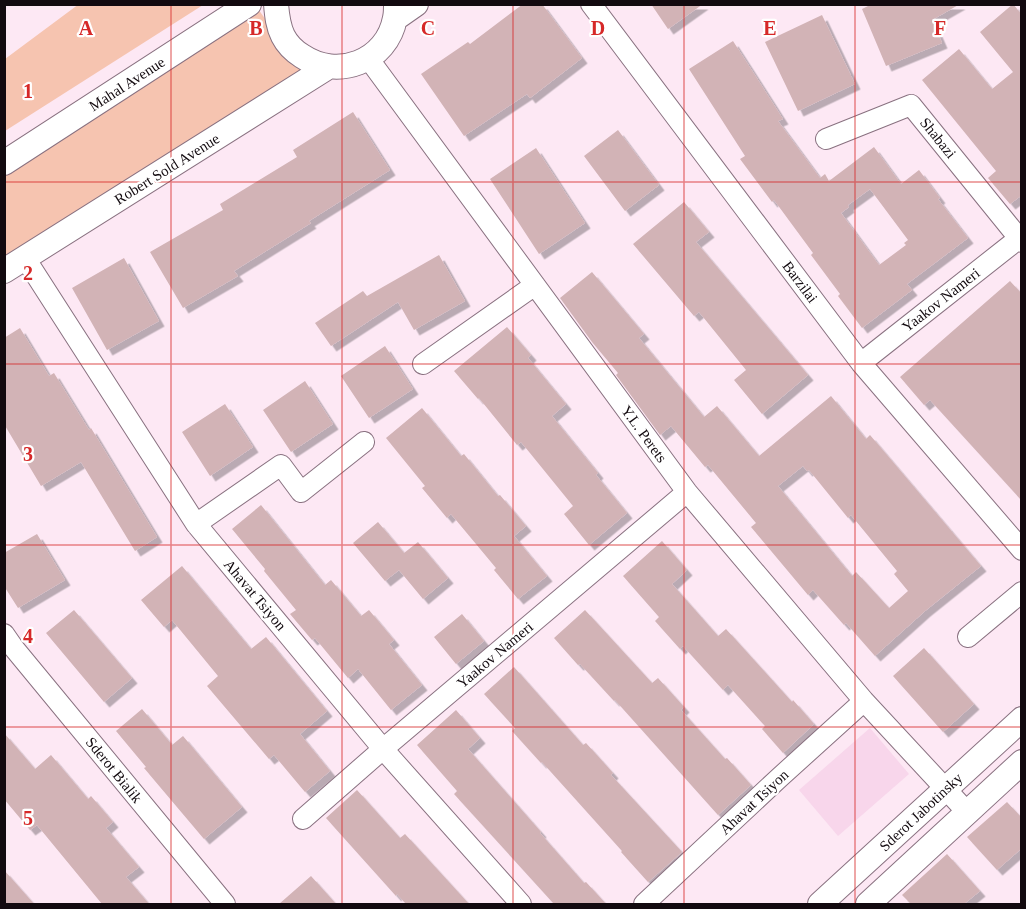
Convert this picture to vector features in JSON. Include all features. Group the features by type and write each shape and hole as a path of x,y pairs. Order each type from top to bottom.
{"street":[{"name":"Mahal Avenue","path":"4,163 249,4"},
{"path":"276,4 277,20 284,37 295,52 310,62 328,67 349,66 368,58 381,47 390,34 396,11 416,4"},
{"name":"Barzilai","path":"591,4 861,363 1022,550"},
{"name":"Y.L. Perets","path":"368,58 687,492 864,701 968,812"},
{"name":"Robert Sold Avenue","path":"4,271 328,67"},
{"name":"Shabazi","path":"826,139 911,105 1020,239"},
{"name":"Yaakov Nameri","path":"861,363 1020,239"},
{"name":"Ahavat Tsiyon","path":"25,258 196,524 512,902"},
{"path":"423,364 535,285"},
{"path":"196,524 281,465 301,492 364,442"},
{"name":"Yaakov Nameri","path":"303,819 383,748 687,492"},
{"path":"968,637 1022,592"},
{"name":"Sderot Bialik","path":"9,640 224,904"},
{"name":"Ahavat Tsiyon","path":"644,904 864,701"},
{"name":"Sderot Jabotinsky","path":"820,904 1022,719"},
{"path":"868,904 1022,762"}],"shaded area":[{"path":"79,4 203,5 5,131 5,59"},
{"path":"256,6 305,75 5,270 5,166"},
{"path":"870,728 909,774 838,836 799,790"}],"building":[{"path":"523,4 542,4 582,58 530,98 527,94 464,136 421,74 468,42 470,44"},
{"path":"651,4 703,4 668,29"},
{"path":"872,4 960,4 932,20 942,43 886,66 862,9"},
{"path":"1013,4 1022,15 1022,195 1010,204 988,178 996,171 922,80 959,49 992,89 1013,72 980,32"},
{"path":"822,15 855,84 798,111 765,42"},
{"path":"733,41 783,119 778,121 820,178 825,174 829,181 874,147 901,184 919,170 968,238 907,284 912,290 862,328 811,255 813,253 740,159 745,156 689,69","holes":["870,189 908,240 904,243 906,245 879,265 841,213"]},
{"path":"353,112 390,170 234,271 238,276 183,308 150,252 223,210 220,204 297,157 293,150"},
{"path":"618,130 659,185 625,211 584,156"},
{"path":"536,148 585,223 539,254 490,179"},
{"path":"684,202 709,232 696,242 808,375 762,414 734,380 746,370 699,312 694,316 633,244"},
{"path":"439,255 465,301 414,330 398,302 331,346 315,323 363,291 367,296"},
{"path":"124,258 159,321 107,350 72,288"},
{"path":"592,272 644,334 639,338 704,417 717,406 759,456 831,396 866,439 870,435 981,566 925,611 875,656 813,590 808,595 751,527 756,523 708,465 705,467 671,426 660,435 616,375 618,373 560,298","holes":["803,466 807,471 809,470 848,518 851,515 897,571 894,574 908,591 889,608 856,572 852,576 778,486"]},
{"path":"1010,281 1022,294 1022,501 930,400 924,405 900,377"},
{"path":"507,327 531,355 528,358 566,404 552,416 627,513 589,545 564,514 573,506 521,442 517,445 454,371"},
{"path":"20,328 49,376 54,373 89,430 91,428 157,537 135,551 81,462 41,486 4,424 4,338"},
{"path":"385,346 413,389 369,418 341,376"},
{"path":"305,381 333,424 291,452 263,410"},
{"path":"225,404 253,447 210,476 182,432"},
{"path":"422,408 461,456 464,454 526,526 514,536 547,576 518,599 494,570 496,568 451,514 447,518 422,488 425,486 386,438"},
{"path":"261,505 325,585 331,580 361,616 369,610 394,640 389,644 422,685 391,710 358,669 348,678 315,638 312,640 290,614 296,610 232,529"},
{"path":"378,522 404,553 418,542 448,578 423,599 399,570 385,581 353,543"},
{"path":"37,534 65,580 18,608 4,586 4,553"},
{"path":"662,541 687,570 672,584 718,636 726,629 814,724 783,753 762,729 765,726 728,685 723,690 683,646 680,649 655,621 659,617 623,576"},
{"path":"182,566 251,649 266,637 327,711 300,734 330,771 305,792 274,755 269,759 207,686 218,676 172,620 164,627 141,600"},
{"path":"74,610 132,678 104,702 46,633"},
{"path":"585,610 652,683 658,678 684,707 681,710 751,785 718,815 615,700 580,664 578,665 554,638"},
{"path":"462,614 484,641 456,664 434,637"},
{"path":"924,648 974,704 943,732 893,676"},
{"path":"514,667 583,745 586,743 613,773 611,775 682,852 648,882 512,731 515,728 484,694"},
{"path":"142,709 172,745 183,736 242,807 204,839 116,731"},
{"path":"456,710 480,738 468,749 584,883 586,882 606,904 554,904 454,794 457,791 417,745"},
{"path":"4,733 35,769 51,755 88,799 91,796 113,822 106,828 139,867 126,877 149,904 102,904 37,825 30,830 4,799"},
{"path":"357,790 400,838 405,834 469,904 406,904 397,894 396,896 326,818"},
{"path":"1007,802 1022,818 1022,848 997,870 967,837"},
{"path":"947,854 980,891 964,904 911,904 902,895"},
{"path":"4,870 34,904 4,904"},
{"path":"311,876 336,904 279,904"}]}
